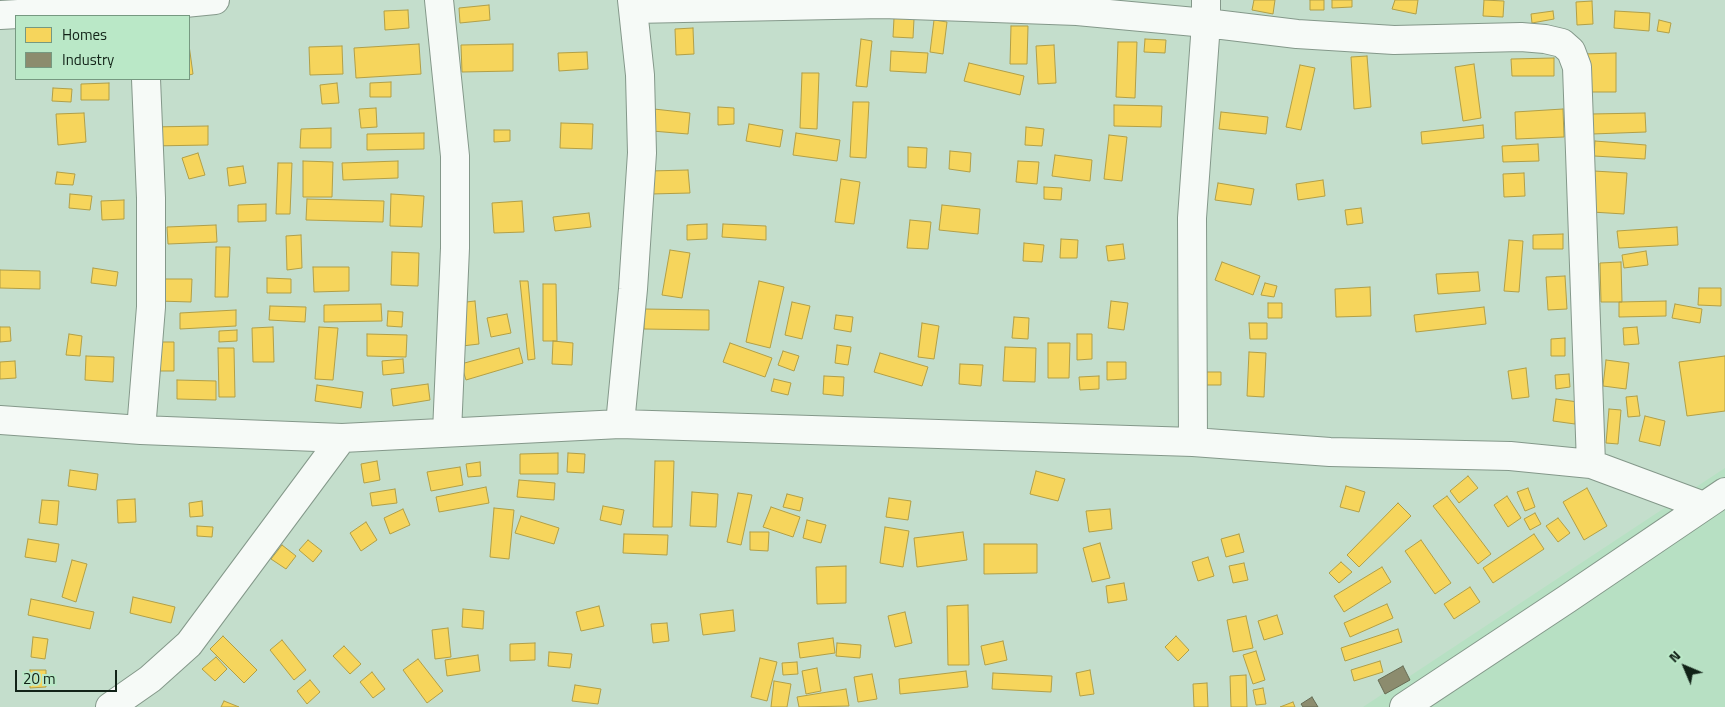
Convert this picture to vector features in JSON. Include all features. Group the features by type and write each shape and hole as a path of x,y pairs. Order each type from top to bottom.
{"street":[{"path":"0,15 144,12 215,0"},
{"path":"439,0 455,156 455,248 448,432"},
{"path":"620,424 633,289 642,153 640,76 632,4 884,4 1076,11 1206,12 1297,34 1394,40 1521,37 1562,43 1571,51 1577,67 1591,464"},
{"path":"1193,442 1192,218 1206,12"},
{"path":"141,430 151,307 151,198 146,80"},
{"path":"0,420 141,430 342,438 620,424 1193,442 1330,452 1510,456 1591,464 1714,499"},
{"path":"110,707 150,679 189,644 342,438"},
{"path":"1404,707 1568,600 1714,499"}],"shaded area":[{"path":"1725,468 1725,707 1363,707"}],"building: Homes":[{"path":"1254,0 1275,0 1273,14 1252,10"},
{"path":"1310,0 1324,0 1324,10 1310,10"},
{"path":"1332,0 1352,0 1352,7 1332,8"},
{"path":"1395,0 1418,0 1416,14 1392,9"},
{"path":"1484,0 1504,1 1503,17 1483,16"},
{"path":"1592,1 1593,24 1577,25 1576,2"},
{"path":"489,5 490,20 460,23 459,8"},
{"path":"408,10 409,28 385,30 384,11"},
{"path":"1553,11 1554,19 1532,23 1531,14"},
{"path":"1615,11 1650,13 1649,31 1614,28"},
{"path":"894,18 914,19 913,38 893,37"},
{"path":"934,20 947,22 943,54 930,52"},
{"path":"1659,20 1671,23 1669,33 1657,31"},
{"path":"1011,26 1028,26 1027,64 1010,64"},
{"path":"693,28 694,54 676,55 675,29"},
{"path":"861,39 872,41 867,87 856,86"},
{"path":"1145,39 1166,40 1165,53 1144,52"},
{"path":"1118,42 1137,42 1135,98 1116,97"},
{"path":"419,44 421,74 356,78 354,48"},
{"path":"513,44 513,71 462,72 461,45"},
{"path":"1054,45 1056,83 1038,84 1036,46"},
{"path":"342,46 343,74 310,75 309,47"},
{"path":"891,51 928,53 926,73 890,71"},
{"path":"190,52 193,74 190,75"},
{"path":"587,52 588,69 559,71 558,53"},
{"path":"1616,53 1616,92 1584,92 1583,54"},
{"path":"1367,56 1371,107 1354,109 1351,57"},
{"path":"1554,58 1554,76 1512,76 1511,59"},
{"path":"969,63 1024,76 1020,95 964,81"},
{"path":"1474,64 1481,118 1463,121 1455,67"},
{"path":"1300,65 1315,68 1301,130 1286,127"},
{"path":"802,73 819,73 817,129 800,128"},
{"path":"391,82 391,97 370,97 370,83"},
{"path":"109,83 109,100 81,100 81,84"},
{"path":"337,83 339,103 322,104 320,85"},
{"path":"53,88 72,89 71,102 52,101"},
{"path":"853,102 869,102 866,158 850,157"},
{"path":"1114,105 1162,106 1161,127 1114,126"},
{"path":"718,107 734,108 734,124 718,125"},
{"path":"376,108 377,127 361,128 359,109"},
{"path":"654,109 690,113 688,134 652,131"},
{"path":"1563,109 1564,137 1516,139 1515,112"},
{"path":"1221,112 1268,117 1266,134 1219,129"},
{"path":"84,113 86,142 58,145 56,114"},
{"path":"1645,113 1646,132 1592,134 1591,114"},
{"path":"561,123 593,124 592,149 560,148"},
{"path":"749,124 783,130 780,147 746,141"},
{"path":"1483,125 1484,138 1422,144 1421,132"},
{"path":"208,126 208,145 151,146 151,127"},
{"path":"1026,127 1044,129 1042,146 1025,145"},
{"path":"331,128 331,148 300,148 301,129"},
{"path":"494,130 510,130 510,141 494,142"},
{"path":"424,133 424,149 367,150 367,134"},
{"path":"796,133 840,140 837,161 793,155"},
{"path":"1109,135 1127,137 1122,181 1104,179"},
{"path":"1595,141 1646,145 1645,159 1594,156"},
{"path":"1538,144 1539,161 1503,162 1502,146"},
{"path":"908,147 927,148 926,168 908,167"},
{"path":"950,151 971,153 970,172 949,169"},
{"path":"198,153 205,175 189,179 182,158"},
{"path":"1055,155 1092,160 1090,181 1052,176"},
{"path":"303,161 333,162 332,197 303,197"},
{"path":"398,161 398,178 343,180 342,163"},
{"path":"1018,161 1039,162 1037,184 1016,182"},
{"path":"278,163 292,163 290,214 276,214"},
{"path":"243,166 246,183 229,186 227,168"},
{"path":"688,170 690,193 651,194 650,171"},
{"path":"1594,171 1627,173 1624,214 1592,212"},
{"path":"57,172 75,174 73,185 55,184"},
{"path":"1524,173 1525,196 1504,197 1503,174"},
{"path":"841,179 860,182 854,224 835,222"},
{"path":"1323,180 1325,196 1298,200 1296,184"},
{"path":"1218,183 1254,189 1251,205 1215,200"},
{"path":"1044,187 1062,188 1061,200 1044,199"},
{"path":"70,194 92,196 90,210 69,208"},
{"path":"391,194 424,196 422,227 390,226"},
{"path":"307,199 384,201 383,222 306,220"},
{"path":"124,200 124,219 102,220 101,201"},
{"path":"522,201 524,232 494,233 492,203"},
{"path":"266,204 266,221 238,222 238,205"},
{"path":"942,205 980,209 978,234 939,230"},
{"path":"1361,208 1363,223 1347,225 1345,210"},
{"path":"589,213 591,227 555,231 553,217"},
{"path":"910,220 931,222 928,249 907,248"},
{"path":"707,224 707,239 687,240 687,225"},
{"path":"723,224 766,226 766,240 722,237"},
{"path":"216,225 217,242 168,244 167,227"},
{"path":"1677,227 1678,245 1619,248 1617,231"},
{"path":"1563,234 1563,249 1533,249 1533,235"},
{"path":"301,235 302,268 287,270 286,236"},
{"path":"1061,239 1078,240 1077,258 1060,258"},
{"path":"1509,240 1523,241 1519,292 1504,291"},
{"path":"1024,243 1044,245 1042,262 1023,261"},
{"path":"1123,244 1125,259 1108,261 1106,246"},
{"path":"216,247 230,247 228,297 215,297"},
{"path":"670,250 690,253 682,298 662,295"},
{"path":"1646,251 1648,265 1624,268 1622,255"},
{"path":"392,252 419,253 418,286 391,285"},
{"path":"1222,262 1260,276 1253,295 1215,280"},
{"path":"1621,262 1622,302 1601,302 1600,263"},
{"path":"313,267 349,267 349,291 314,292"},
{"path":"93,268 118,272 116,286 91,283"},
{"path":"0,270 40,271 40,289 0,288"},
{"path":"1478,272 1480,291 1438,294 1436,274"},
{"path":"1565,276 1567,309 1548,310 1546,277"},
{"path":"267,278 291,279 291,293 267,293"},
{"path":"159,279 192,279 191,302 158,301"},
{"path":"520,281 528,281 535,359 528,360"},
{"path":"759,281 784,287 770,348 746,342"},
{"path":"1265,283 1277,286 1274,297 1261,295"},
{"path":"543,284 556,284 557,341 543,341"},
{"path":"1370,287 1371,316 1336,317 1335,289"},
{"path":"1699,288 1721,288 1721,306 1698,305"},
{"path":"475,301 479,344 462,346 458,303"},
{"path":"1111,301 1128,303 1124,330 1108,328"},
{"path":"1666,301 1666,316 1619,317 1619,302"},
{"path":"792,302 810,306 802,339 785,335"},
{"path":"1268,303 1282,303 1282,318 1268,318"},
{"path":"381,304 382,321 324,322 324,305"},
{"path":"1675,304 1702,309 1700,323 1672,318"},
{"path":"270,306 306,307 305,322 269,320"},
{"path":"1484,307 1486,324 1416,332 1414,315"},
{"path":"644,309 709,310 709,330 644,329"},
{"path":"236,310 236,326 180,329 180,313"},
{"path":"388,311 403,312 402,327 387,326"},
{"path":"507,314 511,333 491,337 487,318"},
{"path":"836,315 853,317 851,332 834,329"},
{"path":"1014,317 1029,318 1028,339 1012,338"},
{"path":"922,323 939,326 934,359 918,357"},
{"path":"1249,323 1267,323 1267,339 1250,339"},
{"path":"0,327 10,327 11,341 0,342"},
{"path":"273,327 274,362 253,362 252,328"},
{"path":"319,327 338,328 333,380 315,379"},
{"path":"1637,327 1639,344 1624,345 1623,328"},
{"path":"237,330 237,341 219,342 219,331"},
{"path":"69,334 82,336 80,356 66,355"},
{"path":"367,334 407,335 406,357 367,356"},
{"path":"1077,334 1092,334 1092,359 1077,360"},
{"path":"1565,338 1565,356 1551,356 1551,339"},
{"path":"553,341 573,343 572,365 552,364"},
{"path":"153,342 174,342 174,371 152,371"},
{"path":"730,343 772,358 765,377 723,362"},
{"path":"1048,343 1070,343 1069,378 1048,378"},
{"path":"837,345 851,347 848,365 835,363"},
{"path":"1005,347 1036,348 1035,382 1003,381"},
{"path":"218,348 234,348 235,397 219,397"},
{"path":"519,348 523,363 466,380 461,364"},
{"path":"783,351 799,356 794,371 778,365"},
{"path":"1249,352 1266,353 1264,397 1247,396"},
{"path":"880,353 928,367 922,386 874,372"},
{"path":"86,356 114,357 113,382 85,380"},
{"path":"1725,356 1725,411 1687,416 1679,362"},
{"path":"403,359 404,373 383,375 382,361"},
{"path":"1606,360 1629,363 1626,389 1603,386"},
{"path":"15,361 16,378 0,379 0,362"},
{"path":"1107,362 1126,362 1126,379 1107,380"},
{"path":"960,364 983,365 981,386 959,384"},
{"path":"1526,368 1529,397 1512,399 1508,371"},
{"path":"1196,372 1221,372 1221,385 1197,385"},
{"path":"1569,374 1570,387 1556,389 1555,375"},
{"path":"824,376 844,377 843,396 823,394"},
{"path":"1099,376 1099,389 1080,390 1079,377"},
{"path":"774,379 791,383 788,395 771,391"},
{"path":"177,380 216,381 216,400 177,399"},
{"path":"428,384 430,400 393,406 391,389"},
{"path":"317,385 363,392 361,408 315,401"},
{"path":"1637,396 1640,416 1628,417 1626,397"},
{"path":"1556,399 1578,402 1575,424 1553,421"},
{"path":"1609,409 1621,410 1618,444 1606,443"},
{"path":"1645,416 1665,421 1660,446 1639,441"},
{"path":"558,453 558,474 520,474 520,454"},
{"path":"568,453 585,454 584,473 567,472"},
{"path":"377,461 380,480 364,483 361,464"},
{"path":"655,461 674,461 672,527 653,527"},
{"path":"480,462 481,476 468,477 466,464"},
{"path":"460,467 463,485 431,491 427,472"},
{"path":"70,470 98,474 96,490 68,486"},
{"path":"1036,471 1065,479 1058,501 1030,494"},
{"path":"1468,476 1478,488 1459,503 1450,491"},
{"path":"519,480 555,483 554,500 517,497"},
{"path":"1346,486 1365,492 1359,512 1340,507"},
{"path":"486,487 489,503 439,512 436,497"},
{"path":"1528,488 1535,507 1525,511 1517,492"},
{"path":"1587,488 1607,526 1584,540 1563,502"},
{"path":"395,489 397,503 372,506 370,493"},
{"path":"692,492 718,494 716,527 690,526"},
{"path":"738,493 752,495 741,545 727,542"},
{"path":"787,494 803,498 800,511 783,507"},
{"path":"1447,496 1491,554 1478,564 1433,506"},
{"path":"1507,496 1521,518 1508,527 1494,505"},
{"path":"889,498 911,501 908,520 886,517"},
{"path":"135,499 136,522 118,523 117,500"},
{"path":"42,500 59,501 57,525 39,523"},
{"path":"202,501 203,516 190,517 189,503"},
{"path":"1398,503 1411,516 1359,567 1347,555"},
{"path":"603,506 624,510 621,525 600,520"},
{"path":"771,507 800,517 793,537 763,527"},
{"path":"494,508 514,510 509,559 490,557"},
{"path":"403,509 410,525 390,534 384,518"},
{"path":"1110,509 1112,529 1089,532 1086,511"},
{"path":"1535,513 1541,524 1530,530 1524,519"},
{"path":"521,516 559,528 554,544 515,533"},
{"path":"1558,518 1570,533 1558,542 1546,526"},
{"path":"807,520 826,525 821,543 803,538"},
{"path":"366,522 377,540 361,551 350,533"},
{"path":"197,526 213,527 212,537 197,536"},
{"path":"885,527 909,531 903,567 880,563"},
{"path":"750,532 769,532 768,551 750,550"},
{"path":"963,532 967,560 917,567 914,538"},
{"path":"624,534 668,535 667,555 623,553"},
{"path":"1239,534 1244,552 1226,557 1221,539"},
{"path":"1534,534 1544,549 1493,583 1483,568"},
{"path":"28,539 59,544 56,562 25,557"},
{"path":"308,540 322,551 313,562 299,550"},
{"path":"1421,540 1451,583 1435,594 1405,551"},
{"path":"1100,543 1110,578 1092,582 1083,548"},
{"path":"984,544 1037,544 1037,573 984,574"},
{"path":"282,545 296,556 286,569 271,559"},
{"path":"1208,557 1214,576 1198,581 1192,562"},
{"path":"72,560 87,564 76,602 62,597"},
{"path":"1341,562 1352,572 1339,583 1329,573"},
{"path":"1244,563 1248,580 1233,583 1229,566"},
{"path":"846,566 846,603 817,604 816,567"},
{"path":"1382,567 1391,582 1344,612 1334,596"},
{"path":"1124,583 1127,600 1108,603 1106,586"},
{"path":"1470,587 1480,602 1454,619 1444,604"},
{"path":"133,597 175,607 171,623 130,613"},
{"path":"31,599 94,612 90,629 28,615"},
{"path":"1387,604 1393,618 1350,637 1344,623"},
{"path":"968,605 969,665 948,665 947,606"},
{"path":"599,606 604,626 581,631 576,612"},
{"path":"463,609 484,611 483,629 462,627"},
{"path":"733,610 735,631 703,635 700,614"},
{"path":"905,612 912,643 895,647 888,616"},
{"path":"1277,615 1283,634 1264,640 1258,621"},
{"path":"1246,616 1253,648 1233,652 1227,620"},
{"path":"667,623 669,641 653,643 651,624"},
{"path":"448,628 451,657 435,659 432,630"},
{"path":"1398,629 1402,642 1345,661 1341,648"},
{"path":"223,636 257,670 244,683 210,649"},
{"path":"1176,636 1189,650 1178,661 1165,647"},
{"path":"33,637 48,639 45,659 31,657"},
{"path":"833,638 835,653 800,658 798,643"},
{"path":"282,640 306,670 294,680 270,650"},
{"path":"1003,641 1007,660 985,665 981,646"},
{"path":"535,643 535,660 510,661 510,644"},
{"path":"837,643 861,645 860,658 836,656"},
{"path":"344,646 361,664 350,674 333,656"},
{"path":"1256,651 1265,680 1253,684 1243,655"},
{"path":"549,652 572,654 570,668 548,666"},
{"path":"478,655 480,671 447,676 445,660"},
{"path":"216,657 227,669 215,681 202,669"},
{"path":"760,658 777,662 767,701 751,697"},
{"path":"418,659 443,691 427,703 403,670"},
{"path":"1380,661 1383,672 1354,681 1351,670"},
{"path":"797,662 798,674 783,675 782,663"},
{"path":"817,668 821,691 806,694 802,671"},
{"path":"30,670 46,670 46,687 30,688"},
{"path":"1090,670 1094,694 1080,696 1076,673"},
{"path":"966,671 968,687 900,694 899,679"},
{"path":"372,672 385,689 373,698 360,682"},
{"path":"993,673 1052,676 1051,692 992,689"},
{"path":"872,674 877,699 858,702 854,677"},
{"path":"1246,675 1247,707 1231,707 1230,676"},
{"path":"310,680 320,692 307,704 297,691"},
{"path":"774,681 791,684 787,707 771,707"},
{"path":"1207,683 1208,707 1194,707 1193,684"},
{"path":"575,685 601,689 598,704 572,701"},
{"path":"1263,688 1266,704 1256,705 1253,690"},
{"path":"846,689 849,706 799,707 797,697"},
{"path":"224,701 239,707 221,707"},
{"path":"1293,702 1295,707 1280,707"}],"building: Industry":[{"path":"1403,666 1410,680 1385,694 1378,680"},
{"path":"1312,697 1318,707 1303,707 1301,704"}]}
